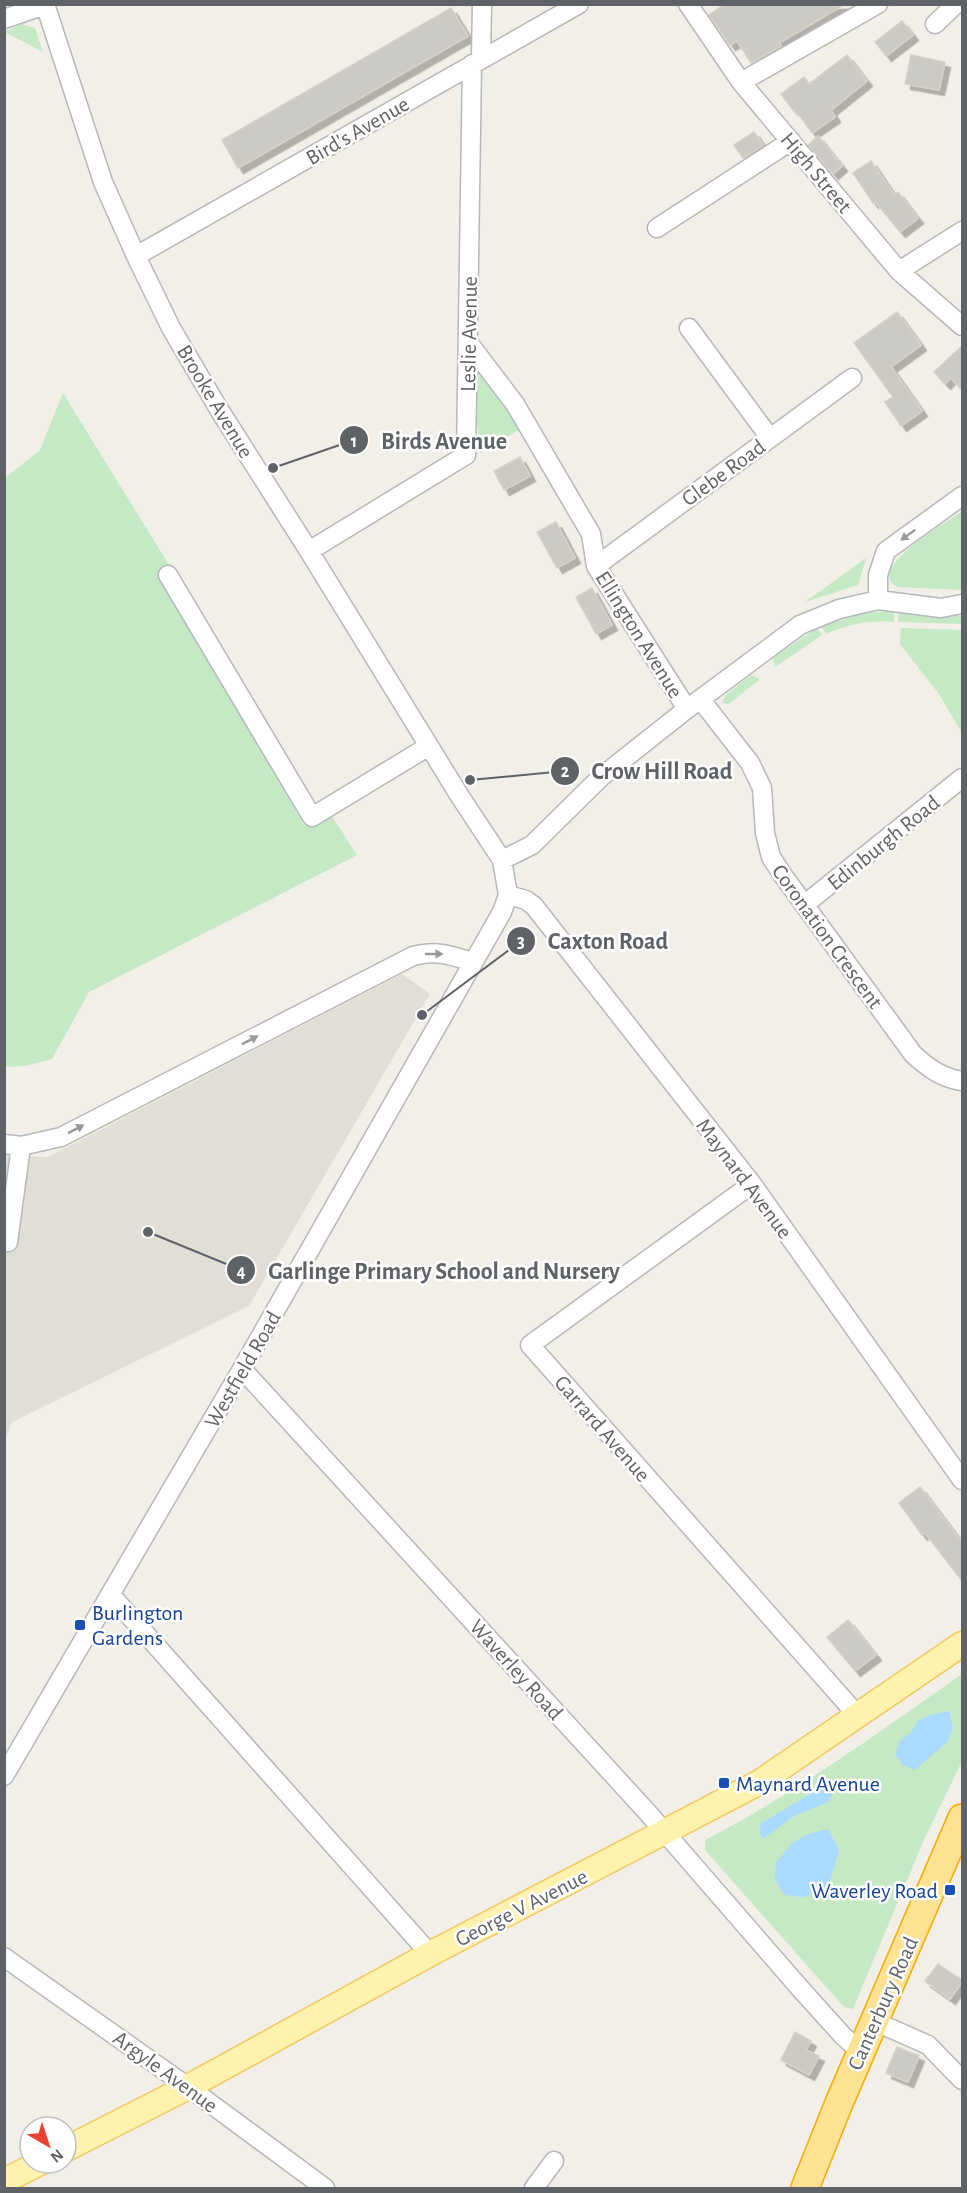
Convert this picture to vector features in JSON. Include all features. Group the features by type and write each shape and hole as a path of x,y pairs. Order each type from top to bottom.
{"highway":[{"name":"Canterbury Road","path":"805,2188 874,2021 963,1818"}],"main road":[{"name":"George V Avenue","path":"78,2144 188,2087 430,1954 760,1782 963,1644"},
{"path":"4,2181 18,2174"}],"street":[{"name":"Leslie Avenue","path":"309,551 466,455 477,62 482,4"},
{"name":"Bird's Avenue","path":"136,256 579,4"},
{"name":"High Street","path":"688,4 741,82 899,271 963,326"},
{"path":"741,82 878,4"},
{"path":"4,19 45,5"},
{"name":"Brooke Avenue","path":"45,5 103,182 171,328 220,411 502,860"},
{"path":"935,24 953,5"},
{"path":"657,228 791,141"},
{"path":"899,271 963,231"},
{"path":"689,328 770,438"},
{"name":"Ellington Avenue","path":"468,342 515,404 591,534 596,566 694,704"},
{"name":"Glebe Road","path":"596,566 852,378"},
{"path":"878,600 878,575 886,551 963,496"},
{"path":"168,575 312,817 429,746"},
{"path":"507,895 502,860 531,845 601,777 800,625 839,609 878,600 941,608 963,604"},
{"name":"Coronation Crescent","path":"694,704 750,763 762,788 765,833 771,857 804,905 913,1054 929,1069 952,1080 963,1081"},
{"name":"Edinburgh Road","path":"804,905 962,779"},
{"name":"Westfield Road","path":"4,1776 242,1369 502,912 507,895"},
{"name":"Maynard Avenue","path":"507,895 526,900 534,906 752,1184 963,1480"},
{"path":"8,1242 13,1145 61,1137 413,956 430,952 472,962"},
{"name":"Garrard Avenue","path":"752,1184 530,1345 858,1716"},
{"name":"Waverley Road","path":"242,1369 664,1833 821,2011 861,2052"},
{"path":"111,1595 430,1954"},
{"name":"Argyle Avenue","path":"4,1957 188,2087 325,2188"},
{"path":"874,2021 908,2034 928,2045 963,2080"},
{"path":"534,2188 554,2161"}],"shaded area":[{"path":"402,974 430,994 249,1306 12,1422 5,1439 5,1155 48,1157"}],"green space":[{"path":"21,24 35,28 43,52 5,32"},
{"path":"477,372 480,372 520,429 481,453 475,408"},
{"path":"63,393 169,565 162,576 304,825 329,812 357,855 89,992 52,1059 25,1066 5,1067 5,478 40,450"},
{"path":"961,512 962,590 898,587 890,580 891,570 898,559 925,536"},
{"path":"866,558 858,585 805,602"},
{"path":"868,612 894,612 894,622 859,624 826,634 821,626"},
{"path":"899,612 962,616 962,624 898,622"},
{"path":"817,628 822,635 775,667 773,658"},
{"path":"901,628 962,630 962,733 939,694 900,644"},
{"path":"751,675 760,679 729,704 722,703 726,695"},
{"path":"962,1674 962,1761 923,1842 853,2009 844,2007 705,1850 705,1840 772,1803 868,1740"}],"water":[{"path":"949,1711 953,1727 948,1741 915,1770 903,1765 895,1755 899,1742 911,1732 918,1721 930,1715"},
{"path":"829,1783 833,1793 828,1802 794,1816 763,1839 760,1824"},
{"path":"828,1829 839,1850 828,1887 804,1897 784,1895 775,1879 776,1862 793,1843 808,1834"}],"building":[{"path":"725,4 845,4 779,43 781,46 751,63 737,41 730,45 709,15"},
{"path":"451,8 468,36 238,168 222,140"},
{"path":"902,21 913,35 886,56 875,42"},
{"path":"847,55 867,81 831,110 835,117 812,133 781,94 804,77 809,84"},
{"path":"911,55 945,62 939,90 905,84"},
{"path":"754,132 763,145 743,158 734,145"},
{"path":"818,136 842,166 833,174 808,145"},
{"path":"871,161 894,195 898,192 918,218 900,232 875,201 873,203 853,173"},
{"path":"897,312 921,345 891,367 922,411 901,426 885,402 893,397 854,343"},
{"path":"963,345 963,391 951,378 945,384 934,372"},
{"path":"520,457 530,476 504,490 494,471"},
{"path":"556,522 575,558 557,568 537,532"},
{"path":"592,588 612,625 596,634 576,597"},
{"path":"920,1487 963,1544 963,1582 925,1533 922,1535 899,1503"},
{"path":"848,1620 876,1655 855,1671 827,1637"},
{"path":"938,1964 963,1981 950,1999 925,1981"},
{"path":"795,2032 811,2041 806,2050 819,2056 809,2075 781,2060"},
{"path":"897,2047 919,2056 908,2082 886,2073"}],"place":[{"name":"Birds Avenue","path":"273,468"},
{"name":"Crow Hill Road","path":"470,780"},
{"name":"Caxton Road","path":"422,1015"},
{"name":"Garlinge Primary School and Nursery","path":"148,1232"},
{"name":"Burlington Gardens","path":"80,1625"},
{"name":"Maynard Avenue","path":"724,1783"},
{"name":"Waverley Road","path":"950,1890"}]}
